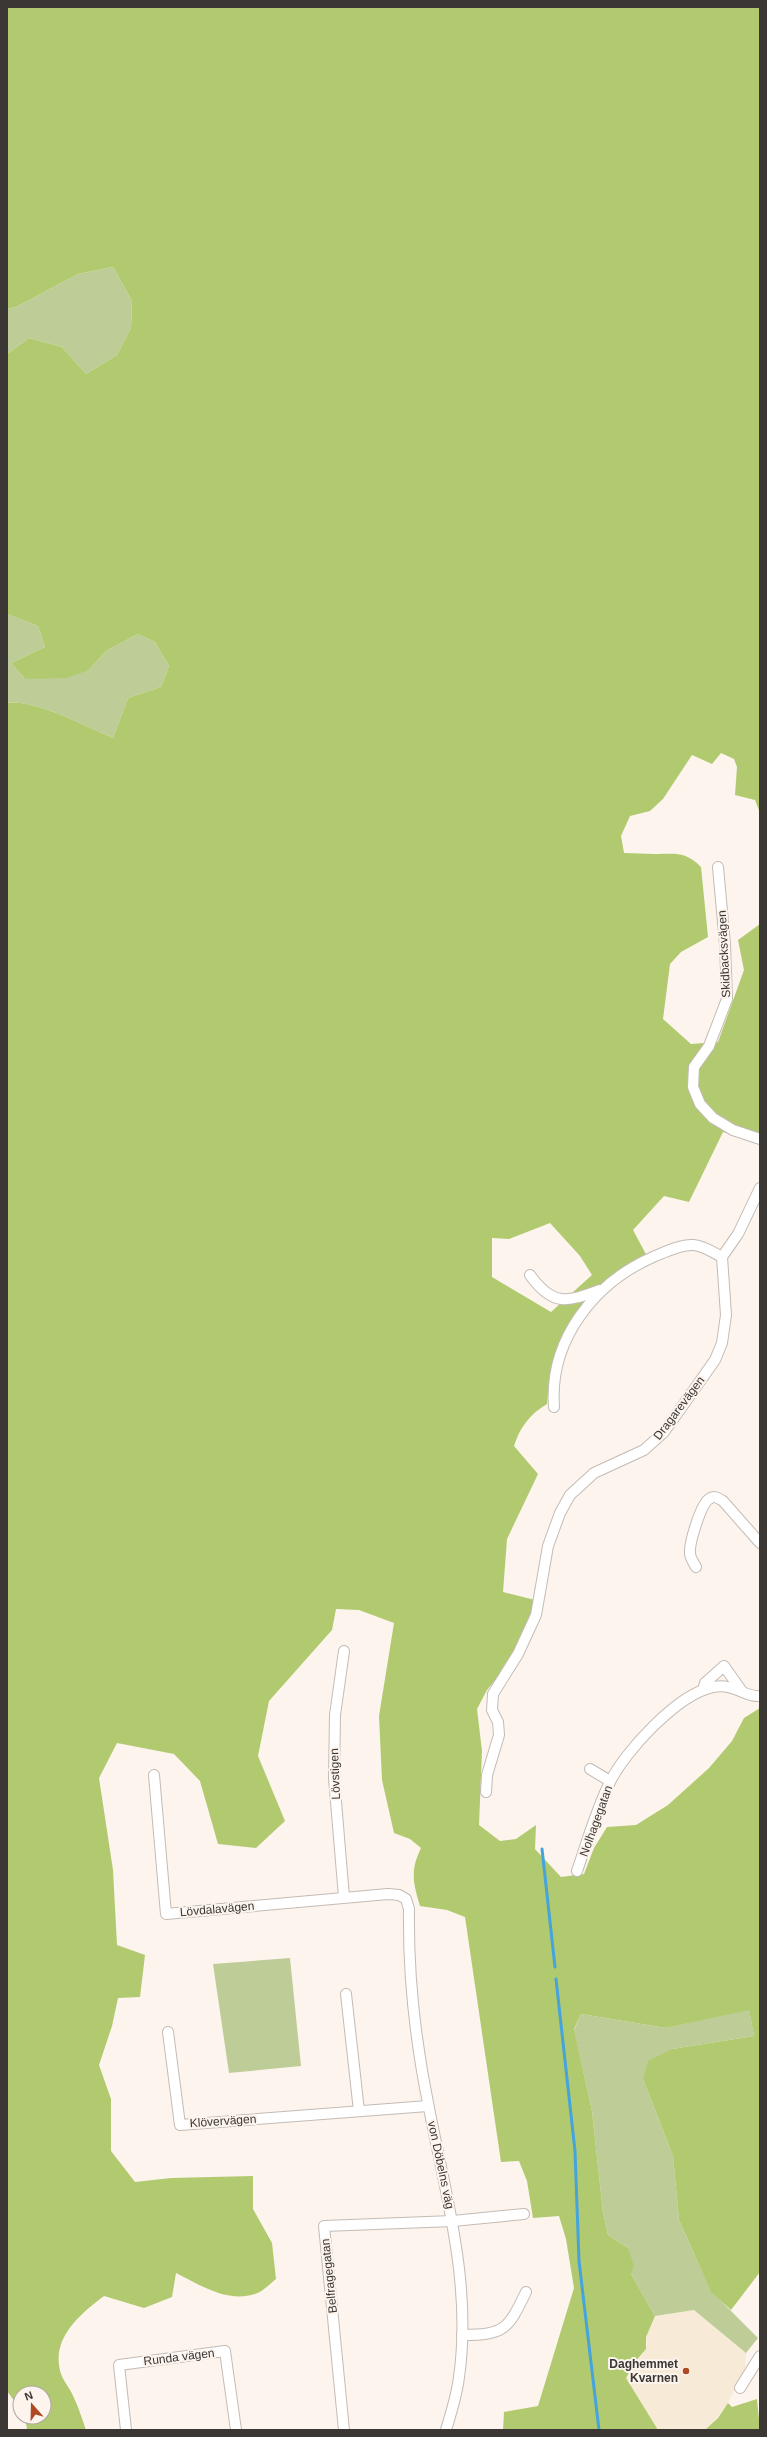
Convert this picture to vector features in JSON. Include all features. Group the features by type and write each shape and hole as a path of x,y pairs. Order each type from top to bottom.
{"street":[{"name":"Skidbacksvägen","path":"718,867 725,944 727,999 709,1046 694,1067 693,1087 700,1104 713,1118 733,1130 760,1139"},
{"path":"554,1407 552,1386 557,1359 568,1334 591,1301 603,1289 634,1266 684,1246 695,1245 722,1257 738,1234 760,1188"},
{"name":"Dragarevägen","path":"486,1792 488,1775 499,1735 498,1722 492,1710 493,1694 518,1654 536,1615 548,1546 560,1513 570,1495 594,1473 644,1450 664,1432 715,1360 722,1342 726,1315 722,1257"},
{"path":"530,1276 546,1294 555,1299 570,1300 603,1289"},
{"path":"696,1567 690,1557 691,1543 705,1502 711,1498 717,1497 723,1501 760,1543"},
{"name":"Lövstigen","path":"344,1651 335,1715 334,1778 344,1897"},
{"name":"Nolhagegatan","path":"702,1690 705,1683 724,1666 741,1690"},
{"name":"Nolhagegatan","path":"577,1871 610,1781 634,1748 660,1722 702,1690 726,1686 741,1690 751,1695 760,1696"},
{"path":"590,1769 610,1781"},
{"name":"Lövdalavägen","path":"154,1775 166,1914 388,1894 399,1894 406,1899"},
{"name":"von Döbelns väg","path":"406,1899 409,1910 412,1990 428,2106 453,2221 460,2274 462,2335 459,2378 446,2430"},
{"path":"346,1994 359,2111"},
{"name":"Klövervägen","path":"168,2032 180,2124 428,2106"},
{"name":"Belfragegatan","path":"344,2430 324,2226 453,2221 524,2214"},
{"path":"462,2335 484,2335 499,2332 508,2325 526,2292"},
{"name":"Runda vägen","path":"126,2430 118,2365 225,2351 236,2430"},
{"path":"740,2388 760,2356"}],"shaded area":[{"name":"Daghemmet Kvarnen","path":"694,2310 746,2353 745,2369 728,2403 709,2428 705,2430 658,2430 626,2378 635,2362 643,2354 647,2344 646,2337 655,2316"}],"green space":[{"path":"7,7 760,7 760,813 755,800 735,795 737,767 734,759 721,753 712,764 692,755 663,799 650,811 630,816 621,836 624,853 680,854 690,858 701,867 708,937 681,952 670,964 663,1019 691,1044 718,1042 744,970 738,940 760,924 760,1143 723,1132 689,1202 664,1196 633,1230 648,1258 588,1306 567,1327 562,1336 552,1369 547,1404 526,1422 519,1433 514,1446 538,1474 507,1539 503,1592 535,1600 532,1618 519,1651 487,1690 477,1709 482,1751 479,1825 500,1841 516,1839 536,1825 535,1849 561,1877 584,1874 594,1848 607,1827 636,1825 668,1805 709,1768 732,1741 744,1718 760,1708 760,2272 731,2310 711,2292 679,2220 673,2156 643,2079 648,2061 672,2049 754,2036 749,2010 666,2028 581,2014 574,2029 592,2111 603,2212 608,2235 628,2248 634,2266 631,2274 655,2316 646,2337 646,2349 635,2362 626,2378 658,2430 503,2430 504,2412 538,2406 574,2288 566,2239 559,2216 533,2218 527,2181 519,2161 501,2162 465,1917 447,1910 420,1906 414,1883 414,1870 421,1848 410,1839 394,1833 382,1780 379,1716 394,1623 359,1610 336,1609 332,1630 269,1701 258,1756 285,1821 256,1848 218,1844 200,1781 174,1754 117,1743 99,1778 113,1870 117,1945 145,1955 140,1997 118,1998 112,2026 99,2065 111,2099 111,2151 135,2182 171,2178 253,2176 253,2209 272,2243 276,2279 258,2293 245,2296 234,2296 214,2291 176,2273 172,2297 144,2308 104,2296 95,2303 85,2311 69,2329 63,2339 59,2361 61,2374 76,2402 86,2430 27,2430 26,2425 52,2425 52,2385 12,2385 12,2398 7,2391 7,703 32,705 46,709 113,738 128,698 161,687 169,666 155,642 138,634 106,651 89,670 67,678 25,679 11,663 45,647 38,626 7,614 7,354 29,338 62,347 86,374 117,355 131,328 132,301 113,267 78,274 16,307 7,309","holes":["550,1223 580,1256 592,1275 551,1312 492,1277 492,1238 509,1239"]},
{"path":"113,267 132,301 131,328 117,355 86,374 62,347 29,338 7,354 7,309 16,307 78,274"},
{"path":"7,614 38,626 45,647 11,663 25,679 89,670 106,651 138,634 155,642 169,666 161,687 128,698 113,738 46,709 19,703 7,703"},
{"path":"290,1958 301,2066 229,2073 213,1964"},
{"path":"749,2009 754,2036 672,2049 643,2079 673,2156 679,2220 694,2254 711,2291 758,2338 746,2353 694,2310 655,2316 631,2274 628,2248 608,2235 603,2212 592,2111 574,2030 581,2014 666,2028"},
{"path":"757,2399 760,2430 705,2430 718,2418 728,2403 732,2407"}],"waterway":[{"path":"542,1849 555,1967"},
{"path":"556,1979 575,2151 579,2261 599,2430"}],"place":[{"name":"Daghemmet Kvarnen","path":"686,2371"}]}
